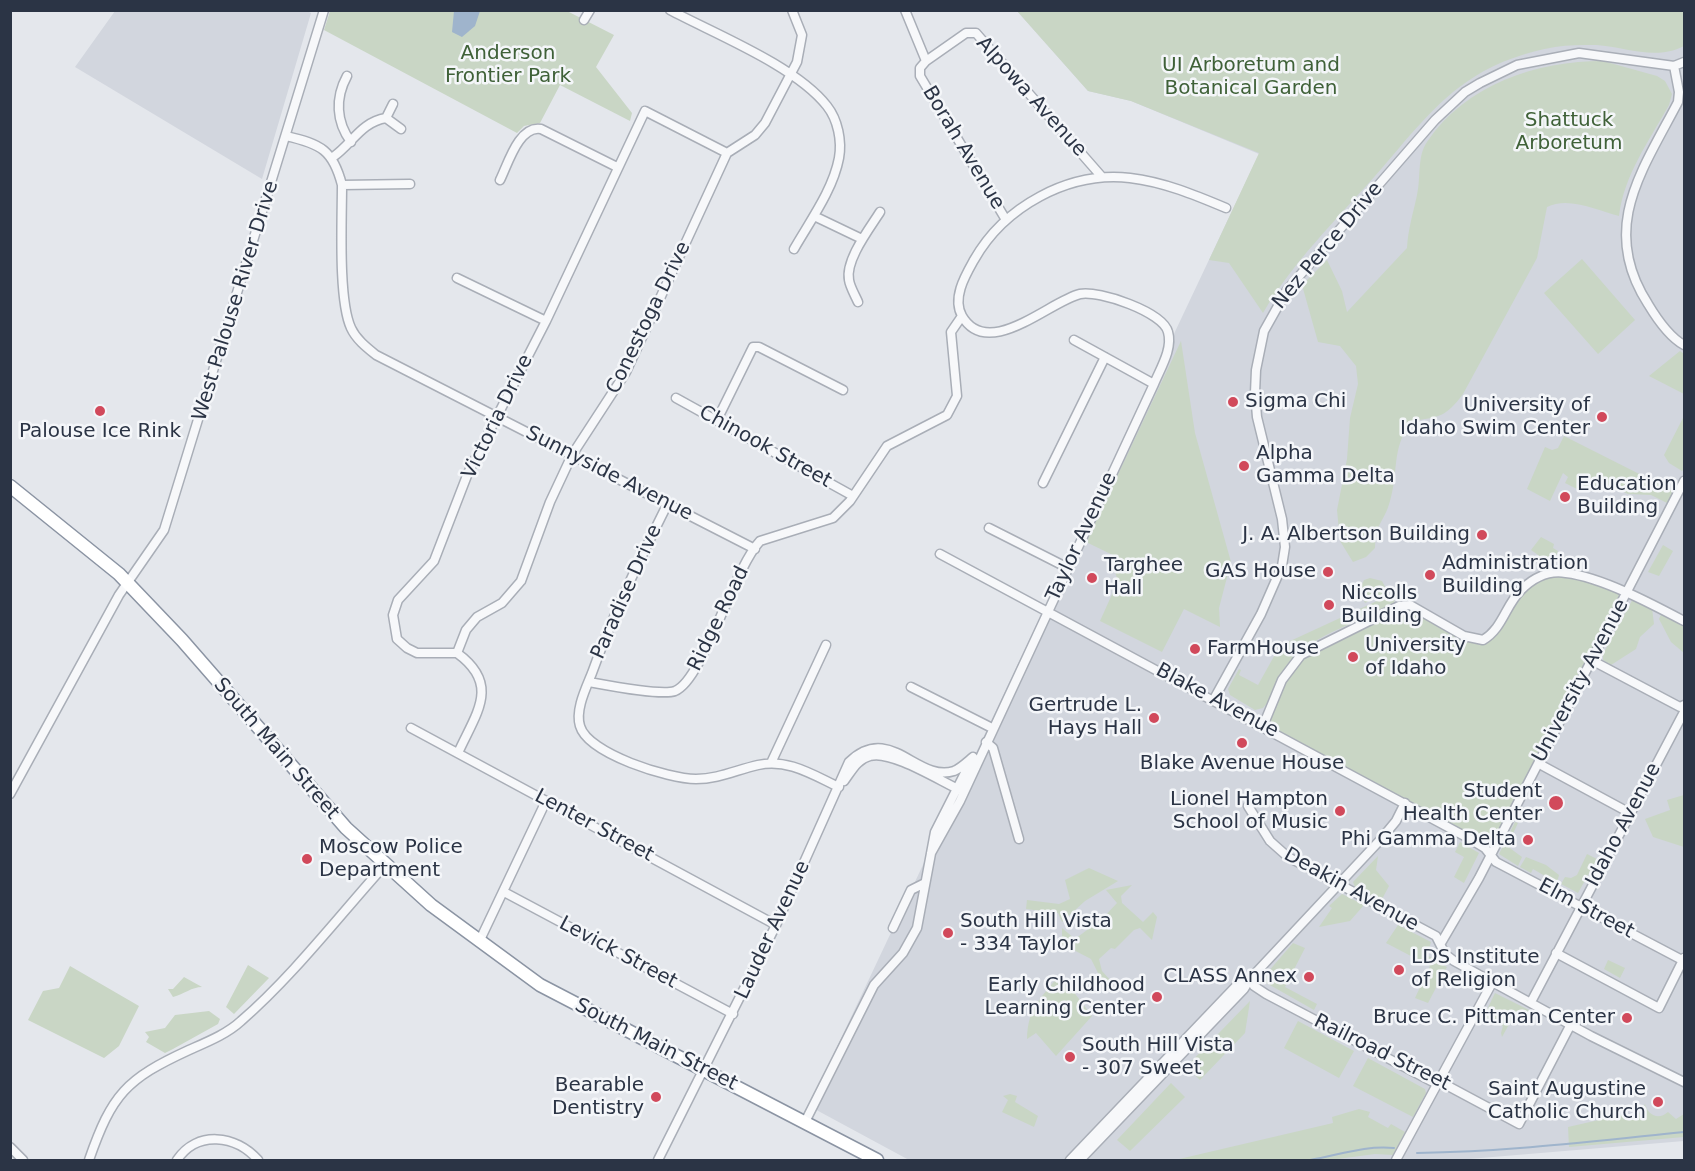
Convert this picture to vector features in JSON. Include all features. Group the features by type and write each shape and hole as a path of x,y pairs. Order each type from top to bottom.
{"highway":[{"name":"South Main Street","path":"10,486 63,526 127,582 182,640 299,778 384,866 482,937 540,985 877,1161"}],"street":[{"name":"West Palouse River Drive","path":"10,794 127,582 158,540 169,517 324,10"},
{"path":"584,20 590,10"},
{"path":"670,10 791,75 828,106 838,130 839,158 813,216 794,249"},
{"path":"727,153 755,135 765,123 791,75 801,50 802,35 792,10"},
{"name":"Borah Avenue","path":"905,10 926,61 920,68 920,76 1006,220"},
{"name":"Alpowa Avenue","path":"926,61 966,33 976,33 1102,177"},
{"name":"Nez Perce Drive","path":"1214,699 1260,614 1282,566 1285,547 1282,519 1257,417 1255,393 1256,370 1264,331 1287,290 1441,114 1480,83 1517,65 1579,53 1596,53 1674,66"},
{"path":"1684,62 1674,66 1679,92 1678,102 1636,180 1628,206 1626,231 1631,266 1641,294 1656,318 1684,345"},
{"path":"347,76 342,84 339,108 343,131 351,142"},
{"path":"286,136 312,144 333,157 351,142 366,124 386,118 393,104"},
{"name":"Victoria Drive","path":"457,653 417,653 407,648 397,639 393,615 398,600 434,561 468,473 546,321 617,166 645,111 727,153"},
{"path":"386,118 401,129"},
{"path":"500,180 524,135 532,129 540,129 617,166"},
{"name":"Conestoga Drive","path":"457,653 466,630 477,617 502,603 521,581 550,502 572,455 626,372 727,153"},
{"name":"Sunnyside Avenue","path":"333,157 342,185 344,301 352,329 361,342 376,355 755,549"},
{"path":"962,316 958,302 964,278 984,245 1017,210 1057,189 1102,177 1130,178 1164,184 1226,208"},
{"path":"342,185 410,184"},
{"path":"858,302 849,279 862,238 880,212"},
{"path":"813,216 862,238"},
{"path":"457,278 546,321"},
{"name":"Taylor Avenue","path":"930,853 970,778 1167,353 1167,329 1154,316 1098,293 1068,298 1002,332 978,329 962,316"},
{"name":"Ridge Road","path":"589,681 660,693 683,687 696,668 728,596 755,549 765,538 833,518 854,495 887,446 940,420 952,409 957,396 951,332 962,316"},
{"path":"1074,340 1154,384"},
{"path":"717,420 750,350 759,347 843,390"},
{"path":"1043,483 1105,357"},
{"name":"Chinook Street","path":"676,398 854,495"},
{"name":"University Avenue","path":"1442,943 1593,661 1684,481"},
{"name":"Paradise Drive","path":"589,681 610,621 633,568 668,503"},
{"path":"989,528 1068,568"},
{"name":"Blake Avenue","path":"940,554 1405,803 1485,848 1490,855"},
{"path":"1263,726 1282,680 1301,655 1399,606 1410,606 1464,636 1483,640 1499,627 1519,592 1541,576 1566,572 1627,593 1684,621"},
{"path":"771,763 826,645"},
{"path":"457,653 479,673 484,690 458,753"},
{"path":"1593,661 1680,707 1684,705"},
{"path":"589,681 579,715 583,733 602,749 630,763 666,775 694,779 731,774 771,763 805,770 839,787"},
{"path":"911,687 992,729"},
{"name":"Idaho Avenue","path":"1531,1002 1684,712"},
{"name":"Lenter Street","path":"411,728 633,845 776,925"},
{"path":"986,742 993,748 1019,839"},
{"name":"Taylor Avenue","path":"805,1122 874,985 903,953 917,928 925,899 925,883 935,832 973,757 986,742"},
{"name":"Lauder Avenue","path":"658,1161 776,925 849,762 856,756 876,748 895,752 942,773 960,768 973,757"},
{"name":"Lauder Avenue","path":"839,787 859,761 870,755 884,755 957,788"},
{"path":"1539,761 1543,766 1630,813"},
{"name":"Taylor Avenue","path":"957,788 970,778"},
{"path":"482,937 546,801"},
{"path":"1070,1161 1131,1108 1239,983 1250,979 1382,838 1396,821 1405,803"},
{"name":"Deakin Avenue","path":"1248,806 1278,851 1436,936 1442,943 1445,954 1491,982 1684,1083"},
{"name":"Elm Street","path":"1490,855 1496,862 1684,960"},
{"path":"89,1161 103,1122 134,1080 152,1067 240,1023 264,1000 384,866"},
{"path":"893,928 911,890 925,883"},
{"name":"Levick Street","path":"504,892 733,1014"},
{"path":"1556,953 1659,1008 1684,960"},
{"name":"Railroad Street","path":"1250,979 1254,986 1266,994 1519,1124 1571,1024"},
{"path":"1396,1161 1491,982"},
{"path":"1080,1161 1098,1136 1168,1064"},
{"path":"177,1161 190,1146 211,1139 225,1139 245,1148 258,1161"},
{"path":"10,1146 23,1161"}],"shaded area":[{"path":"115,11 307,11 311,13 262,179 75,67"},
{"name":"University of Idaho","path":"1017,11 1684,11 1684,1141 1457,1160 909,1160 809,1106 1259,154 1131,101 1088,91"}],"green space":[{"name":"Anderson Frontier Park","path":"330,11 567,11 614,35 596,67 632,113 630,121 560,85 540,123 524,126 517,133 324,30"},
{"name":"UI Arboretum and Botanical Garden","path":"1017,11 1684,11 1684,46 1652,53 1596,45 1555,47 1513,58 1474,77 1446,98 1422,122 1301,259 1263,313 1229,263 1209,260 1259,153 1131,101 1088,91"},
{"name":"Shattuck Arboretum","path":"1603,61 1657,76 1665,81 1672,94 1669,105 1632,172 1619,216 1573,203 1547,207 1537,258 1463,394 1446,412 1435,417 1411,421 1405,431 1398,451 1393,490 1379,527 1375,548 1366,557 1353,562 1340,541 1337,510 1347,459 1350,418 1358,384 1356,366 1340,346 1318,342 1302,285 1327,260 1342,291 1347,312 1407,248 1418,188 1420,160 1424,148 1443,122 1462,105 1482,91 1529,71 1578,62"},
{"path":"1582,259 1635,320 1598,354 1544,293"},
{"path":"1181,341 1195,433 1231,562 1219,608 1220,627 1184,609 1162,652 1100,621 1118,581 1115,572 1121,559 1086,542"},
{"path":"1680,351 1684,354 1684,394 1649,376"},
{"path":"1684,416 1684,469 1682,471 1669,463 1664,455"},
{"path":"1564,436 1675,492 1669,504 1651,495 1628,494 1609,485 1581,491 1565,483 1568,477 1563,473 1550,501 1527,489 1545,447 1552,450 1558,448"},
{"path":"1541,537 1554,544 1553,548 1558,551 1554,560 1548,562 1531,550"},
{"path":"1663,545 1673,551 1659,576 1648,572"},
{"path":"1566,572 1627,593 1490,855 1485,848 1263,726 1282,680 1301,655 1410,606 1437,621 1483,640 1531,580"},
{"path":"1370,578 1382,581 1388,592 1365,603 1361,586 1364,580"},
{"path":"1392,594 1395,595 1394,605 1325,636 1301,651 1283,672 1263,708 1255,710 1230,695 1228,689 1239,669 1241,670 1239,675 1258,685 1277,651 1288,642"},
{"path":"1635,595 1652,608 1654,624 1640,637 1636,649 1611,665 1603,660 1603,654"},
{"path":"1663,610 1684,621 1684,653 1671,642 1659,619"},
{"path":"1684,795 1684,847 1653,837 1645,819 1670,810 1667,800"},
{"path":"1515,822 1518,823 1507,846 1522,857 1518,866 1499,854"},
{"path":"1460,842 1479,853 1464,883 1454,877 1464,857 1455,852"},
{"path":"1587,854 1597,859 1578,893 1561,884 1565,877 1571,878 1577,875"},
{"path":"1378,856 1376,870 1389,886 1381,901 1355,887 1353,882"},
{"path":"1526,857 1546,865 1559,875 1557,883 1533,869 1531,873 1520,867"},
{"path":"1089,868 1118,881 1085,901 1062,922 1058,913 1026,909 1027,900 1059,904 1070,899 1065,880"},
{"path":"1132,885 1121,896 1122,903 1143,922 1153,912 1157,917 1152,940 1140,928 1134,930 1115,949 1111,948 1099,959 1102,971 1111,981 1103,983 1091,959 1062,944 1062,928 1075,939 1103,918 1117,903 1106,890"},
{"path":"1342,894 1364,905 1350,921 1319,927 1332,908 1329,906"},
{"path":"1398,925 1431,942 1427,955 1447,967 1428,1003 1415,998 1430,966 1386,943"},
{"path":"1293,943 1305,948 1285,987 1317,1004 1314,1010 1261,980"},
{"path":"1608,960 1625,968 1620,978 1604,969"},
{"path":"248,965 269,978 234,1014 226,1007"},
{"path":"70,966 139,1006 119,1046 104,1058 28,1020 43,991 59,988"},
{"path":"1060,974 1092,1016 1056,1056 1036,1033 1027,1039 1030,1018 1037,1003"},
{"path":"184,977 202,987 173,997 168,989 173,989"},
{"path":"1495,993 1533,1012 1523,1019 1512,1019 1502,1037 1503,1026 1484,1016"},
{"path":"1250,1001 1245,1033 1200,1080 1186,1067"},
{"path":"209,1011 220,1019 218,1024 165,1053 146,1042 149,1037 145,1032 165,1028 175,1015"},
{"path":"1298,1021 1354,1051 1339,1078 1284,1048"},
{"path":"1368,1058 1425,1089 1426,1093 1413,1117 1353,1086"},
{"path":"1171,1083 1185,1097 1130,1151 1117,1140"},
{"path":"1010,1094 1017,1096 1015,1102 1038,1116 1034,1127 1002,1112 1008,1100 1003,1096"},
{"path":"1645,1104 1654,1116 1661,1116 1668,1112 1676,1119 1684,1114 1684,1137 1569,1147 1568,1127 1625,1114 1635,1120"},
{"path":"1359,1109 1370,1112 1368,1117 1388,1128 1391,1124 1405,1132 1393,1155 1375,1154 1330,1160 1175,1160 1333,1123 1332,1117"}],"water":[{"path":"454,11 480,11 475,26 462,37 452,32"}],"waterway":[{"path":"1417,1153 1518,1148 1684,1132"},
{"path":"1310,1160 1362,1149 1394,1148"}],"place":[{"name":"Sigma Chi","path":"1233,402"},
{"name":"Palouse Ice Rink","path":"100,411"},
{"name":"University of Idaho Swim Center","path":"1602,417"},
{"name":"Alpha Gamma Delta","path":"1244,466"},
{"name":"Education Building","path":"1565,497"},
{"name":"J. A. Albertson Building","path":"1482,535"},
{"name":"GAS House","path":"1328,572"},
{"name":"Administration Building","path":"1430,575"},
{"name":"Targhee Hall","path":"1092,578"},
{"name":"Niccolls Building","path":"1329,605"},
{"name":"FarmHouse","path":"1195,649"},
{"name":"University of Idaho","path":"1353,657"},
{"name":"Gertrude L. Hays Hall","path":"1154,718"},
{"name":"Blake Avenue House","path":"1242,743"},
{"name":"Student Health Center","path":"1556,803"},
{"name":"Lionel Hampton School of Music","path":"1340,811"},
{"name":"Phi Gamma Delta","path":"1528,840"},
{"name":"Moscow Police Department","path":"307,859"},
{"name":"South Hill Vista - 334 Taylor","path":"948,933"},
{"name":"LDS Institute of Religion","path":"1399,970"},
{"name":"CLASS Annex","path":"1309,977"},
{"name":"Early Childhood Learning Center","path":"1157,997"},
{"name":"Bruce C. Pittman Center","path":"1627,1018"},
{"name":"South Hill Vista - 307 Sweet","path":"1070,1057"},
{"name":"Bearable Dentistry","path":"656,1097"},
{"name":"Saint Augustine Catholic Church","path":"1658,1102"}]}
